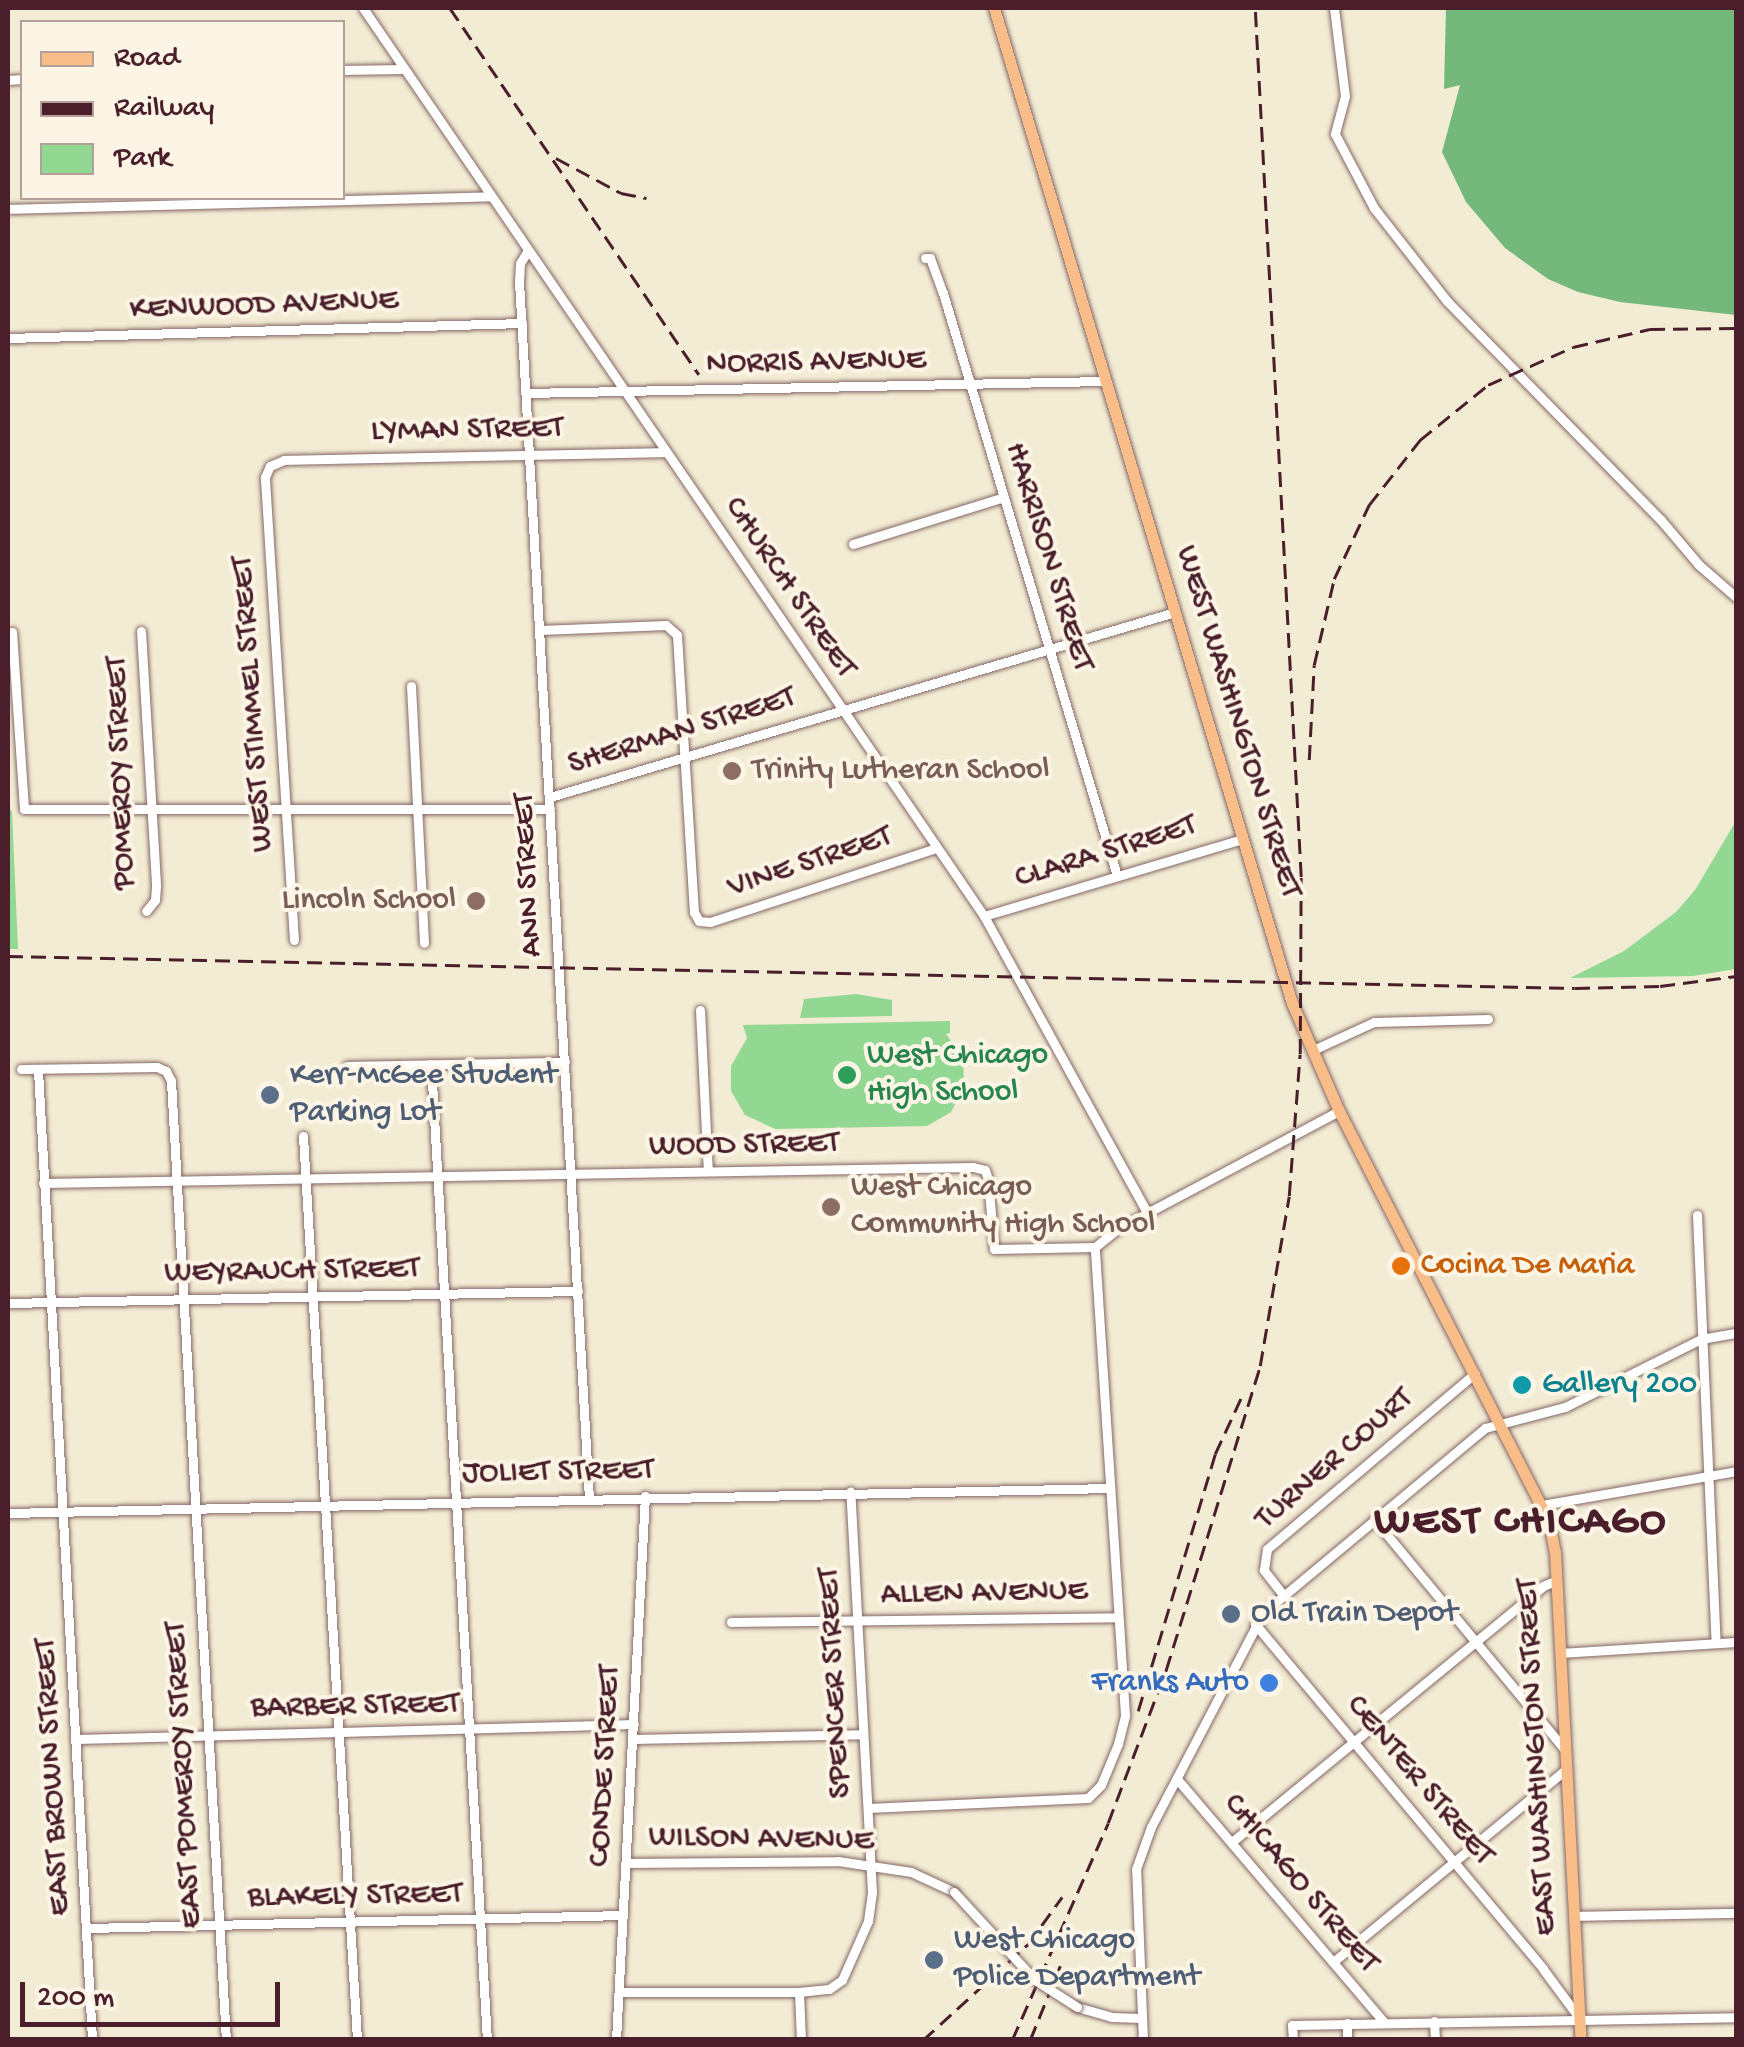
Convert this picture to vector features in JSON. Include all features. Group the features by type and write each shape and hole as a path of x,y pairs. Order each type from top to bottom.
{"main road":[{"name":"WEST WASHINGTON STREET","path":"994,8 1292,1003 1339,1110 1501,1423"},
{"name":"EAST WASHINGTON STREET","path":"1501,1423 1542,1505 1554,1540 1580,2040"}],"street":[{"name":"CHURCH STREET","path":"363,8 984,916 1147,1213"},
{"path":"1334,8 1346,96 1335,134 1374,208 1423,274 1474,329 1660,519 1699,566 1736,598"},
{"path":"345,70 402,69"},
{"path":"345,200 489,196"},
{"path":"8,209 341,200"},
{"name":"ANN STREET","path":"527,252 520,263 522,323 590,1497"},
{"name":"HARRISON STREET","path":"925,258 930,258 943,294 1117,876"},
{"name":"KENWOOD AVENUE","path":"8,338 522,323"},
{"name":"NORRIS AVENUE","path":"526,394 1106,381"},
{"name":"LYMAN STREET","path":"270,466 284,460 666,452"},
{"name":"WEST STIMMEL STREET","path":"270,466 265,477 294,940"},
{"path":"854,544 1004,497"},
{"name":"SHERMAN STREET","path":"550,797 1174,612"},
{"path":"540,630 666,625 675,631 685,758"},
{"name":"POMEROY STREET","path":"141,630 156,900 146,911"},
{"name":"SHERMAN STREET","path":"12,632 24,808 550,809"},
{"path":"410,686 424,943"},
{"name":"VINE STREET","path":"685,758 694,912 699,921 710,922 936,848"},
{"name":"CLARA STREET","path":"984,916 1242,839"},
{"path":"700,1010 708,1171"},
{"path":"1314,1050 1374,1022 1488,1019"},
{"path":"347,1066 565,1062"},
{"path":"431,1064 488,2040"},
{"name":"EAST POMEROY STREET","path":"38,1070 157,1067 166,1071 171,1081 226,2040"},
{"path":"21,1070 38,1070"},
{"name":"EAST BROWN STREET","path":"38,1070 92,2040"},
{"path":"868,1808 1088,1798 1101,1785 1124,1724 1096,1247 1147,1213 1339,1110"},
{"path":"302,1136 308,1177 357,2040"},
{"name":"WOOD STREET","path":"44,1183 979,1168 988,1178 994,1249 1096,1247"},
{"path":"1697,1214 1716,1643"},
{"name":"WEYRAUCH STREET","path":"8,1303 578,1291"},
{"path":"1142,2040 1136,1869 1151,1827 1255,1624 1485,1428 1565,1407 1702,1339 1736,1332"},
{"name":"TURNER COURT","path":"1284,1596 1264,1570 1267,1549 1476,1373"},
{"path":"1542,1505 1736,1471"},
{"name":"JOLIET STREET","path":"8,1513 1110,1488"},
{"name":"SPENCER STREET","path":"799,1992 838,1984 871,1912 850,1492"},
{"name":"CONDE STREET","path":"616,2040 645,1496"},
{"path":"1374,1519 1565,1750"},
{"path":"1233,1841 1475,1642 1557,1580"},
{"name":"ALLEN AVENUE","path":"731,1622 1118,1617"},
{"name":"CENTER STREET","path":"1255,1624 1580,2019"},
{"path":"1560,1653 1736,1642"},
{"name":"BARBER STREET","path":"77,1739 634,1724"},
{"path":"633,1739 863,1734"},
{"path":"1333,1962 1566,1769"},
{"name":"CHICAGO STREET","path":"1177,1779 1384,2022"},
{"name":"WILSON AVENUE","path":"626,1863 871,1865 911,1872 954,1892 1035,1980 1077,2007 1111,2016 1141,2018"},
{"path":"1574,1916 1736,1914"},
{"name":"BLAKELY STREET","path":"88,1928 623,1915"},
{"path":"619,1992 799,1992 801,2040"},
{"path":"1293,2040 1292,2025 1736,2017"},
{"path":"1434,2021 1435,2040"},
{"path":"1347,2023 1348,2040"}],"green space":[{"path":"1446,8 1736,8 1736,315 1620,302 1578,292 1548,279 1505,248 1466,202 1442,152 1460,85 1444,89"},
{"path":"8,808 12,811 18,949 8,949"},
{"path":"1736,821 1736,969 1693,976 1570,978 1624,951 1676,912 1695,890"},
{"path":"856,994 892,1000 892,1016 800,1018 804,999"},
{"name":"West Chicago High School","path":"950,1021 950,1033 946,1034 963,1058 964,1087 951,1112 927,1126 775,1129 745,1115 731,1091 731,1066 747,1038 743,1025"}],"railway":[{"path":"450,8 699,374"},
{"path":"1012,2040 1108,1823 1166,1670 1260,1366 1289,1196 1300,1054 1301,877 1255,8"},
{"path":"556,158 621,193 647,198"},
{"path":"1309,760 1314,665 1334,579 1369,505 1420,440 1488,385 1573,347 1650,329 1736,328"},
{"path":"8,956 1575,988 1660,986 1736,976"},
{"path":"1138,1711 1215,1454 1241,1398"},
{"path":"923,2040 1028,1944 1062,1897"},
{"path":"1030,2040 1060,1966"}],"place":[{"name":"Trinity Lutheran School","path":"732,771"},
{"name":"Lincoln School","path":"476,901"},
{"name":"West Chicago High School","path":"847,1075"},
{"name":"Kerr-McGee Student Parking Lot","path":"270,1095"},
{"name":"West Chicago Community High School","path":"831,1207"},
{"name":"Cocina De Maria","path":"1401,1266"},
{"name":"Gallery 200","path":"1522,1385"},
{"name":"Old Train Depot","path":"1231,1614"},
{"name":"Franks Auto","path":"1269,1683"},
{"name":"West Chicago Police Department","path":"934,1960"}],"district":[{"name":"WEST CHICAGO","path":"1521,1524"}]}
